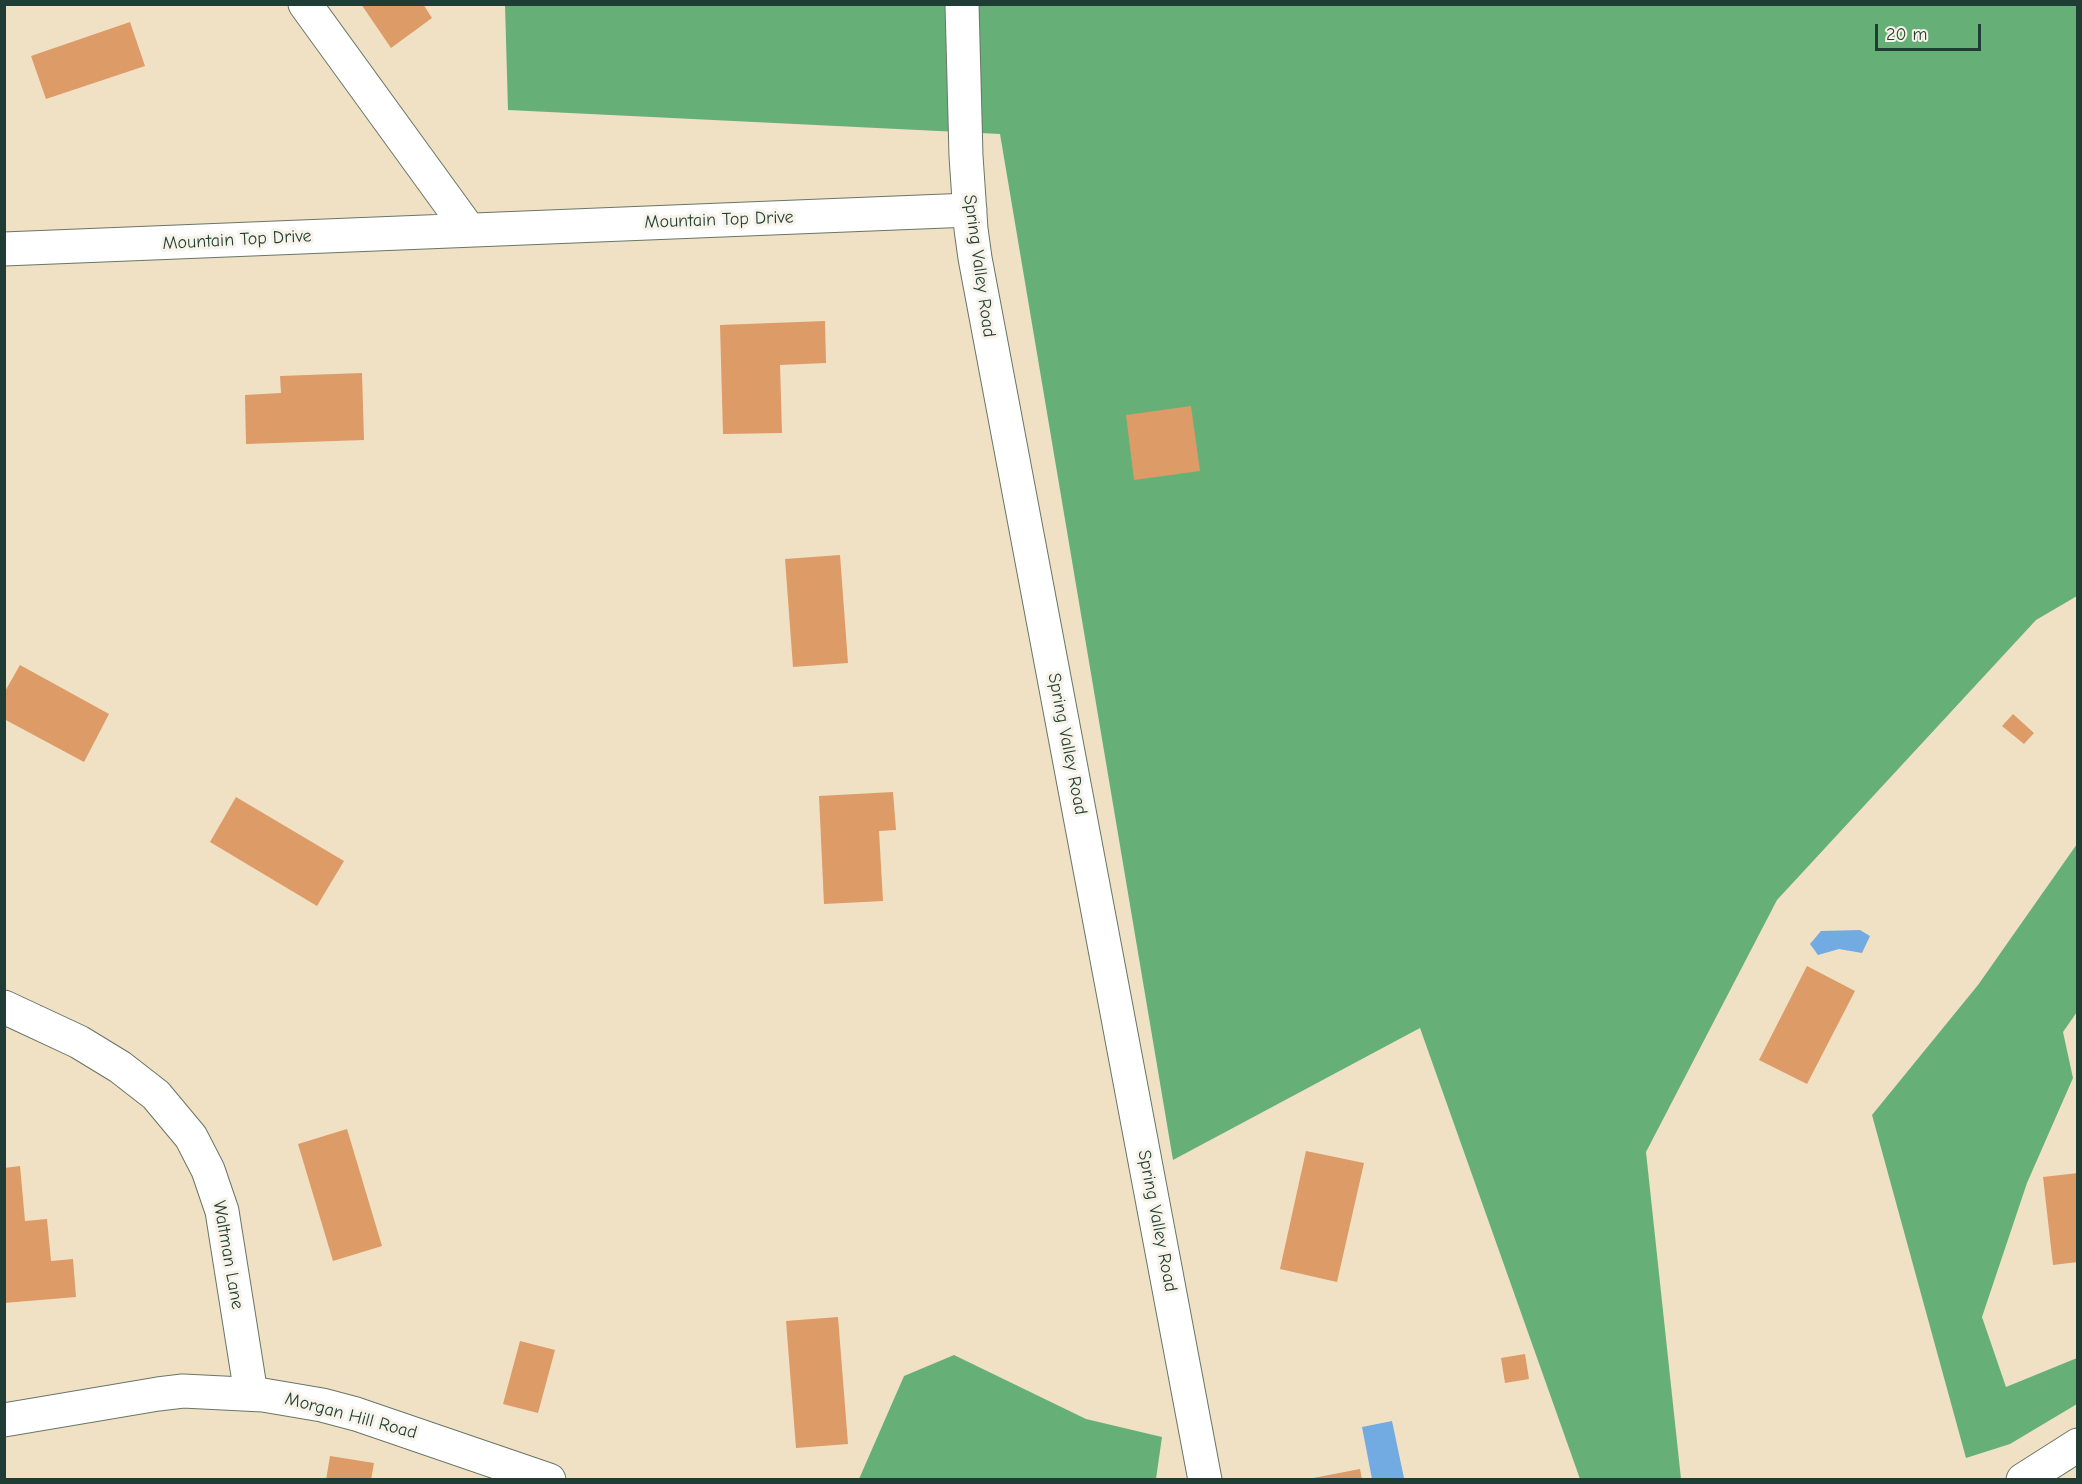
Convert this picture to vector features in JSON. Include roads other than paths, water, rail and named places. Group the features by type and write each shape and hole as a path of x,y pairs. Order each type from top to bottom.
{"street":[{"path":"305,4 469,230"},
{"name":"Spring Valley Road","path":"962,4 969,210 979,285 1205,1479"},
{"name":"Mountain Top Drive","path":"4,249 969,210"},
{"name":"Waltman Lane","path":"4,1007 79,1042 120,1067 156,1095 201,1152 222,1211 251,1394"},
{"name":"Morgan Hill Road","path":"4,1420 158,1394 192,1391 251,1394 293,1399 356,1414 549,1479"},
{"path":"2023,1479 2078,1445"}],"water":[{"path":"1860,930 1870,936 1862,953 1839,949 1818,955 1810,944 1821,931"},
{"path":"1392,1421 1404,1478 1372,1479 1362,1427"}]}
